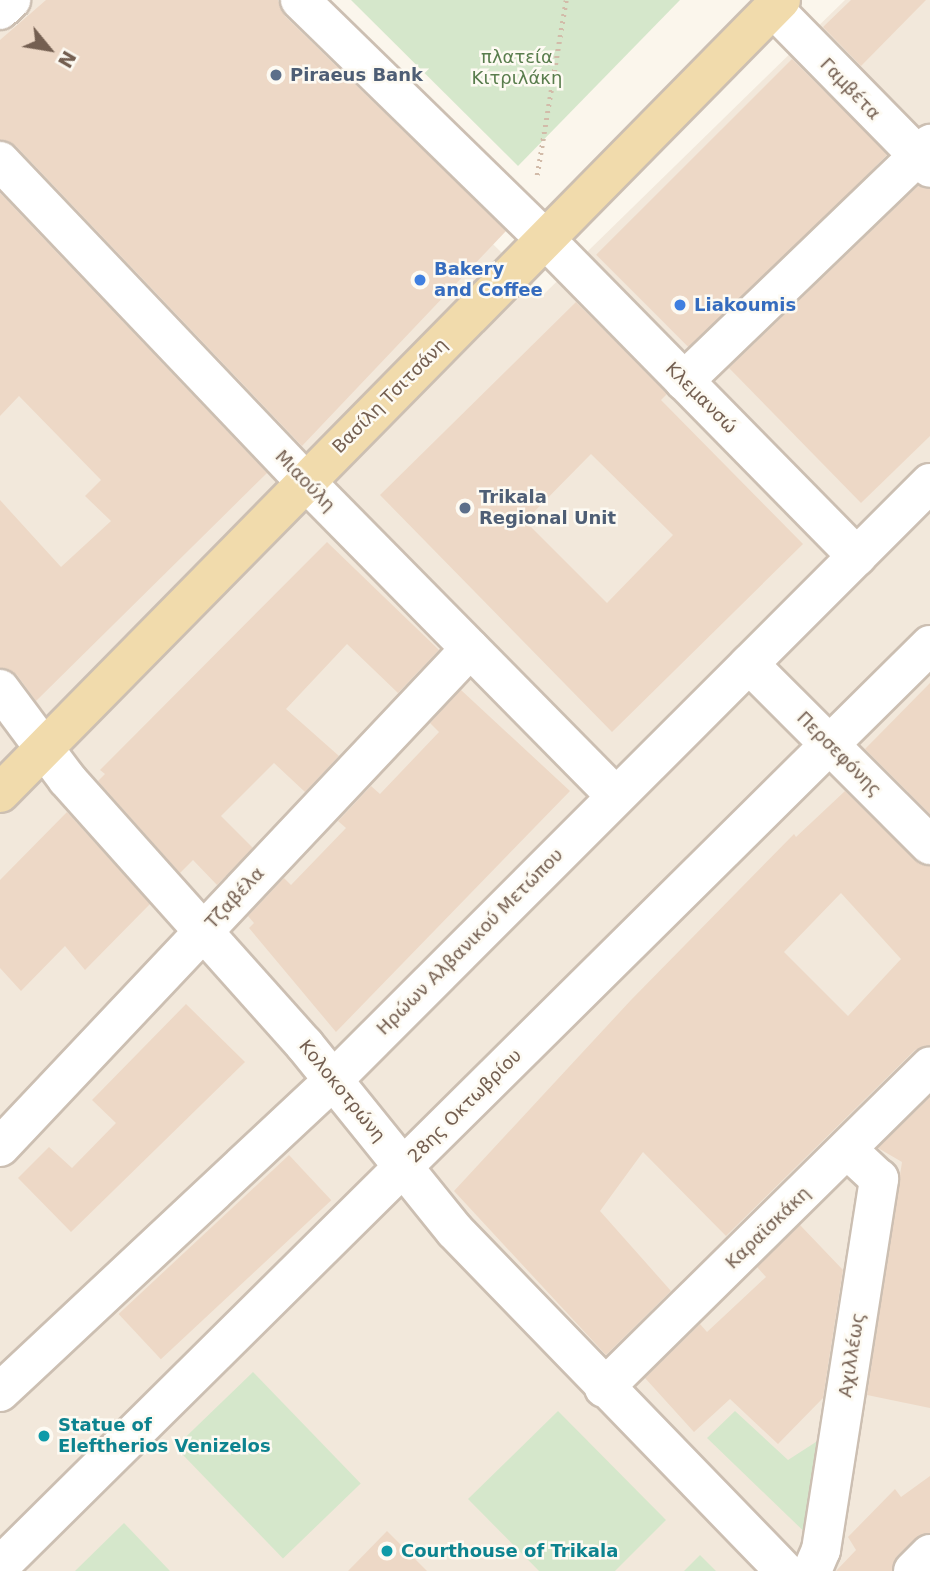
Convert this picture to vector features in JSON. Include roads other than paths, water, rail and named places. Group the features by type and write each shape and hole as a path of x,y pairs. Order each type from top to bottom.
{"main road":[{"name":"Βασίλη Τσιτσάνη","path":"0,793 777,4"}],"street":[{"path":"0,10 11,0"},
{"name":"Κλεμανσώ","path":"300,0 545,239 857,556"},
{"name":"Γαμβέτα","path":"777,4 925,156"},
{"path":"684,381 925,156"},
{"name":"Μιαούλη","path":"0,161 306,482 616,796"},
{"name":"Ηρώων Αλβανικού Μετώπου","path":"4,1379 334,1079 930,483"},
{"name":"28ης Οκτωβρίου","path":"0,1566 930,645"},
{"name":"Τζαβέλα","path":"0,1147 470,649"},
{"name":"Περσεφόνης","path":"749,664 930,845"},
{"name":"Κολοκοτρώνη","path":"0,690 43,749 334,1079 402,1168 489,1269 785,1571"},
{"name":"Καραϊσκάκη","path":"604,1388 848,1150 930,1066"},
{"name":"Αχιλλέως","path":"812,1571 821,1550 879,1180 848,1150"},
{"path":"913,1571 930,1554"}],"place":[{"name":"Piraeus Bank","path":"276,75"},
{"name":"Bakery and Coffee","path":"420,280"},
{"name":"Liakoumis","path":"680,305"},
{"name":"Trikala Regional Unit","path":"465,508"},
{"name":"Statue of Eleftherios Venizelos","path":"44,1436"},
{"name":"Courthouse of Trikala","path":"387,1551"}],"park label":[{"name":"πλατεία Κιτριλάκη","path":"517,68"}]}
